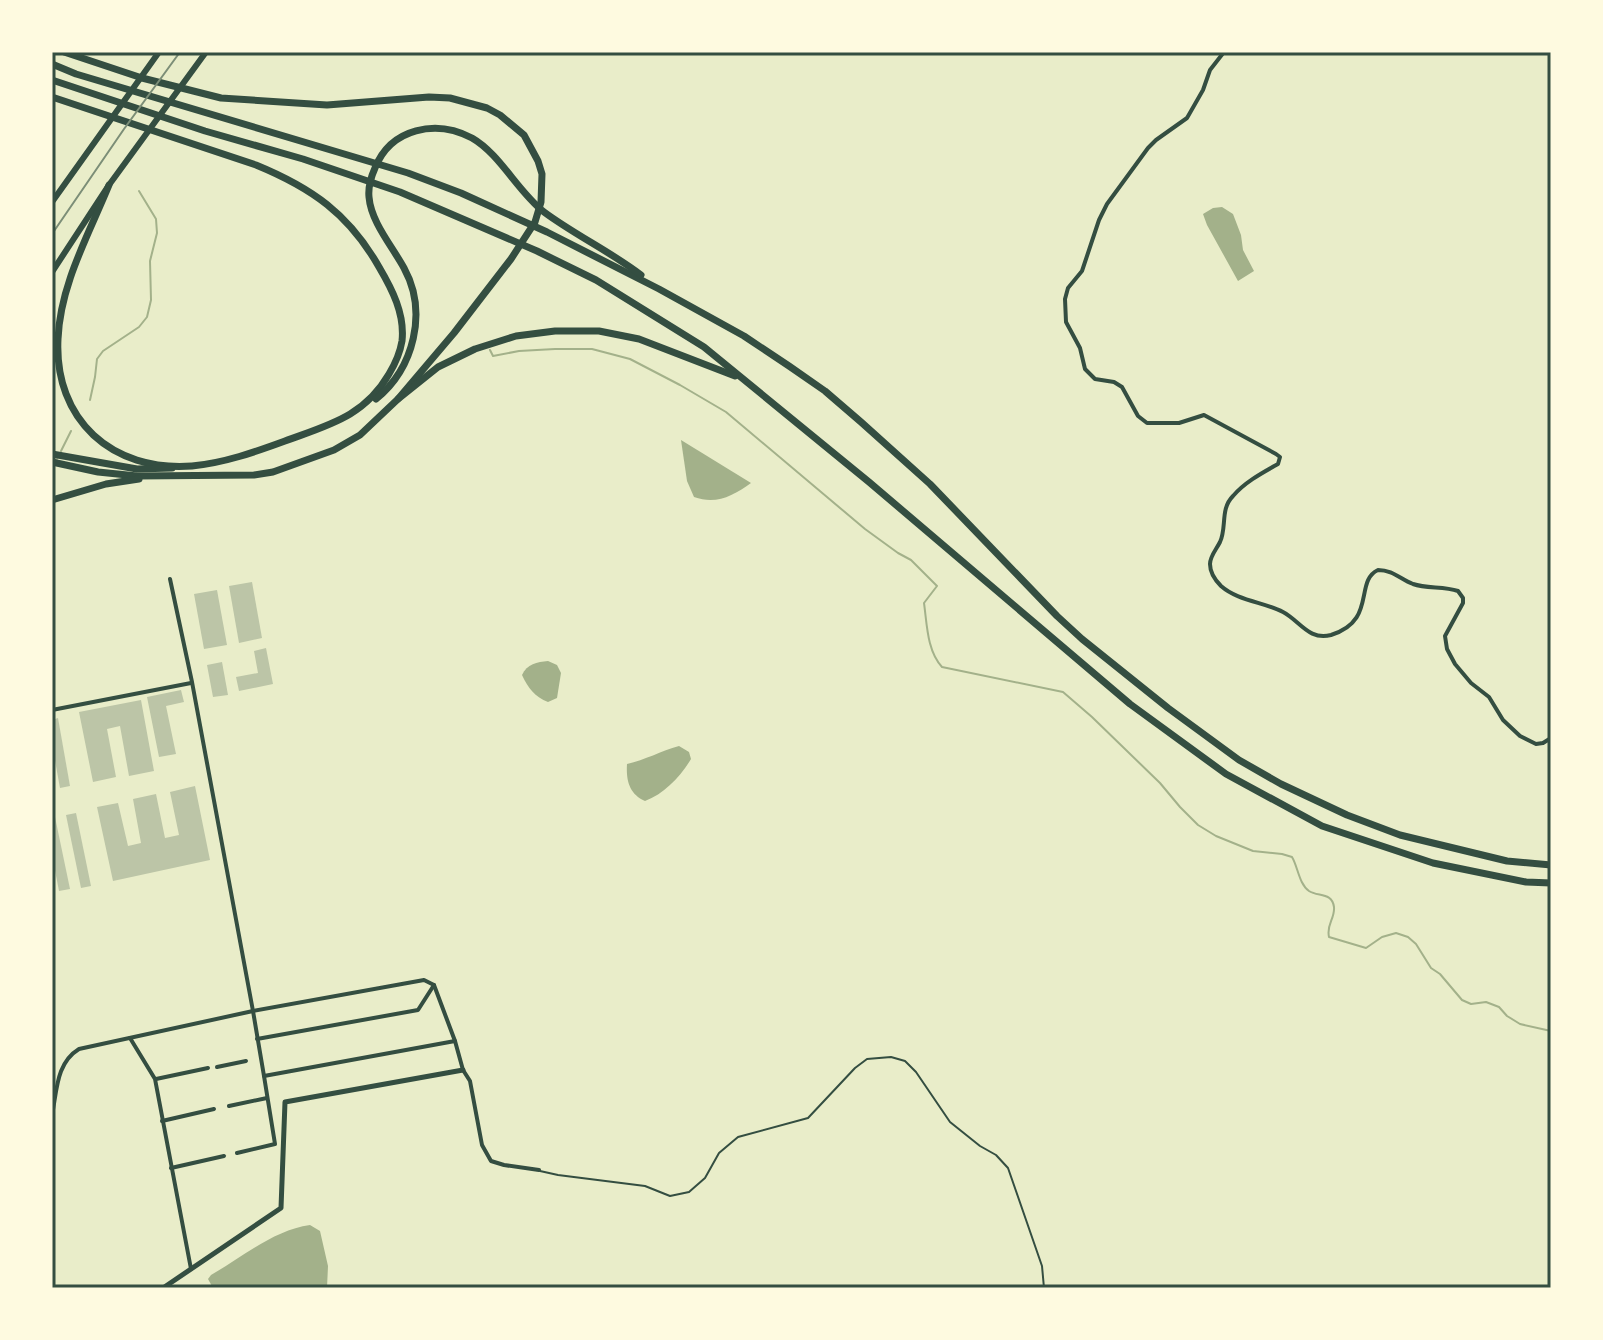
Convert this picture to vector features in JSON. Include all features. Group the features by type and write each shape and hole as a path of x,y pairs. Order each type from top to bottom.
{"highway":[{"path":"64,52 156,82 221,98 327,105 450,98 473,103 500,115 524,135 538,161 542,184 535,222 511,259 454,333 398,399"},
{"path":"52,202 159,52"},
{"path":"52,272 109,185 206,52"},
{"path":"52,64 212,116 408,173 501,210 659,289 744,336 825,391 930,484 1065,624 1168,708 1239,760 1347,815 1400,835 1507,861 1551,865"},
{"path":"52,80 400,192 596,280 704,347 881,492 1130,704 1226,774 1322,826 1433,863 1526,882 1551,883"},
{"path":"53,98 288,178 322,200 349,224 372,254 391,289 400,315 402,340 396,362 381,388 354,413"},
{"path":"52,462 137,469 167,469 210,463 252,453 354,413 372,402 395,380 417,326 413,289 372,211 368,195 371,178 385,149 401,135 417,130 458,132 476,140 543,211 659,289"},
{"path":"109,185 61,308 58,363 62,382 78,419 91,435 109,448 148,462 189,466"},
{"path":"52,454 137,476 254,475 273,472 334,450 360,435 438,367 475,349 516,336 555,331 599,331 639,339 745,380"},
{"path":"52,500 106,484 164,477"}],"street":[{"path":"1224,52 1210,70 1187,118 1148,148 1102,214 1082,271 1068,288 1064,304 1066,322 1080,348 1083,364 1095,379 1114,382 1122,387 1144,422 1179,423 1204,415 1280,457 1278,464 1233,495 1226,505 1222,537 1210,560 1214,577 1225,589 1284,613 1305,631 1322,636 1335,633 1360,613 1367,579 1378,570 1396,574 1420,586 1458,591 1463,603 1445,642 1455,664 1471,683 1489,697 1503,720 1520,736 1536,744 1551,738"},
{"path":"170,579 192,682 275,1144 237,1153"},
{"path":"52,710 192,682"},
{"path":"52,1115 62,1064 79,1049 253,1011 424,980 434,985 463,1070 470,1081 482,1145 491,1161 539,1170"},
{"path":"257,1039 418,1010 434,985"},
{"path":"130,1038 155,1079 191,1269"},
{"path":"264,1076 455,1041"},
{"path":"253,1059 260,1058"},
{"path":"217,1067 246,1061"},
{"path":"155,1079 208,1068"},
{"path":"163,1288 281,1208 285,1102 463,1070"},
{"path":"229,1106 267,1098"},
{"path":"162,1121 214,1109"},
{"path":"171,1168 224,1156"}],"lane":[{"path":"539,1170 645,1186 670,1196 689,1192 705,1178 719,1153 738,1137 808,1118 867,1059 891,1057 905,1061 950,1122 996,1155 1008,1168 1042,1266 1044,1288"}],"shaded area":[{"path":"1222,207 1233,214 1243,250 1254,271 1238,281 1203,214"},
{"path":"681,440 751,483 724,498 710,500 694,497 687,481"},
{"path":"548,661 557,665 561,673 557,698 548,702 532,692 522,675 533,664"},
{"path":"679,746 689,752 691,759 677,778 659,794 645,801 635,795 628,781 627,764"},
{"path":"310,1225 320,1231 328,1266 327,1288 213,1288 208,1279 211,1275 271,1238"}],"building":[{"path":"252,582 262,638 239,643 229,586"},
{"path":"217,590 227,645 204,649 194,594"},
{"path":"266,648 273,684 239,691 236,677 258,673 254,651"},
{"path":"222,662 228,695 213,697 207,665"},
{"path":"181,690 184,702 166,706 176,754 159,757 147,697"},
{"path":"141,700 154,771 129,776 120,726 107,729 116,777 93,782 79,712"},
{"path":"58,718 70,786 60,788 52,744 52,720"},
{"path":"195,786 210,860 113,881 97,807 118,803 128,846 141,843 133,799 156,794 165,838 179,835 170,792"},
{"path":"76,813 91,886 81,888 66,815"},
{"path":"52,817 55,817 70,889 59,891 52,855"}],"waterway":[{"path":"90,400 97,359 103,351 139,327 147,317 151,300 150,261 157,233 156,219 139,191"},
{"path":"490,350 493,356 519,351 592,349 630,359 726,412 865,529 911,560 937,586 924,603 931,645 942,667 1063,692 1160,783 1198,825 1253,851 1292,857 1306,888 1333,902 1329,937 1366,948 1382,937 1396,933 1408,937 1431,968 1462,1000 1471,1004 1486,1002 1499,1007 1520,1024 1551,1031"},
{"path":"61,451 71,431"},
{"path":"52,468 58,457"}],"railway":[{"path":"52,234 180,52"}]}
